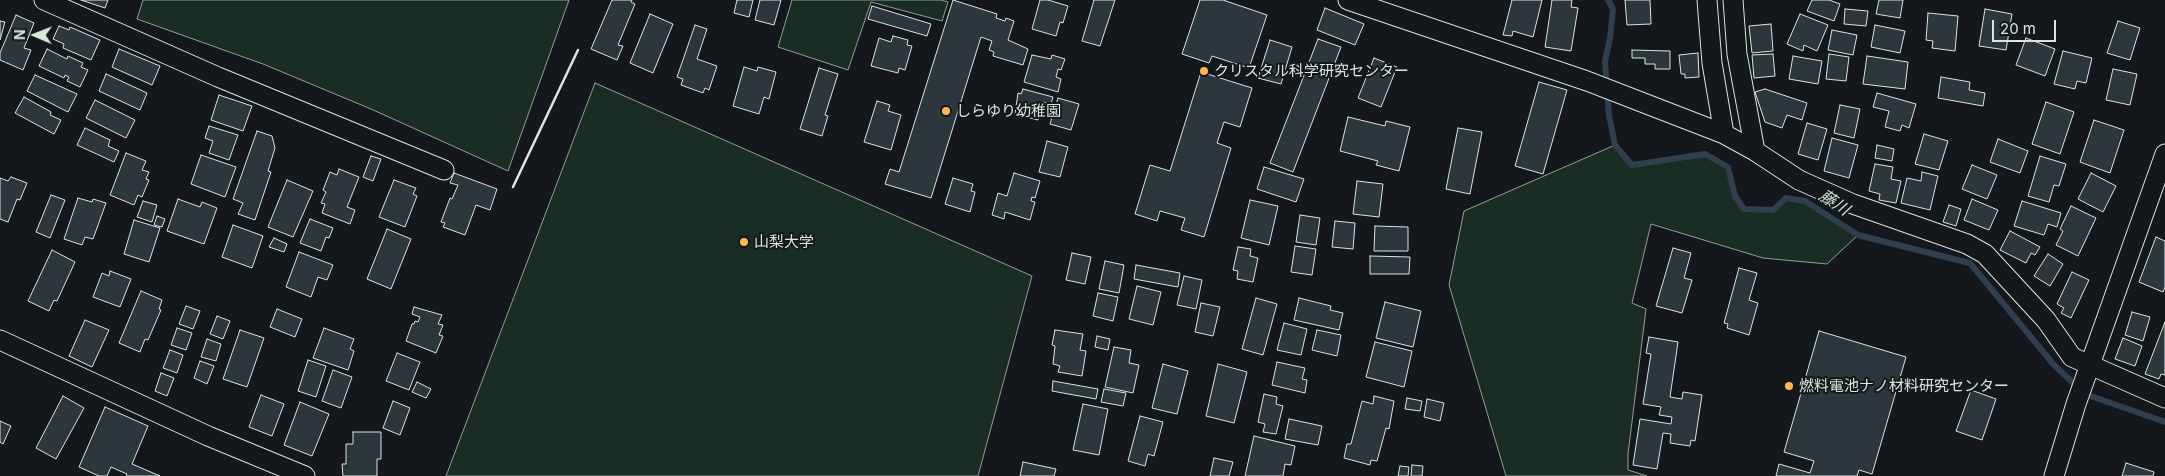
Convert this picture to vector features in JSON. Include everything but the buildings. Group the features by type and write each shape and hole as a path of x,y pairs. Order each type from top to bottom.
{"street":[{"path":"44,0 65,4 218,77 444,170"},
{"path":"1348,0 1587,81 1615,94 1724,134 1755,151 1799,180 1853,204 1967,244 1985,254 2046,320 2072,357 2088,371 2165,398"},
{"path":"1707,0 1712,63 1724,134"},
{"path":"1733,0 1737,54 1755,151"},
{"path":"2054,476 2076,404 2165,154"},
{"path":"0,340 208,436 306,476"}],"green space":[{"path":"143,0 569,0 508,171 371,109 263,64 137,19"},
{"path":"792,0 941,0 948,2 942,21 871,2 848,70 778,47"},
{"name":"山梨大学","path":"595,83 1032,276 978,476 446,476"},
{"path":"1615,145 1632,165 1705,154 1728,167 1735,196 1744,209 1773,210 1786,198 1805,201 1858,235 1827,264 1763,258 1651,224 1632,303 1646,309 1628,454 1628,470 1647,476 1506,476 1449,285 1464,211"}],"waterway":[{"name":"藤川","path":"1608,0 1613,9 1605,61 1609,115 1615,145 1632,165 1705,154 1728,167 1735,196 1744,209 1773,210 1786,198 1805,201 1858,235 1970,263 2054,365 2085,394 2165,422"}],"wall":[{"path":"513,187 578,50"}],"place":[{"name":"クリスタル科学研究センター","path":"1204,71"},
{"name":"しらゆり幼稚園","path":"946,111"},
{"name":"山梨大学","path":"744,242"},
{"name":"燃料電池ナノ材料研究センター","path":"1789,386"}]}
